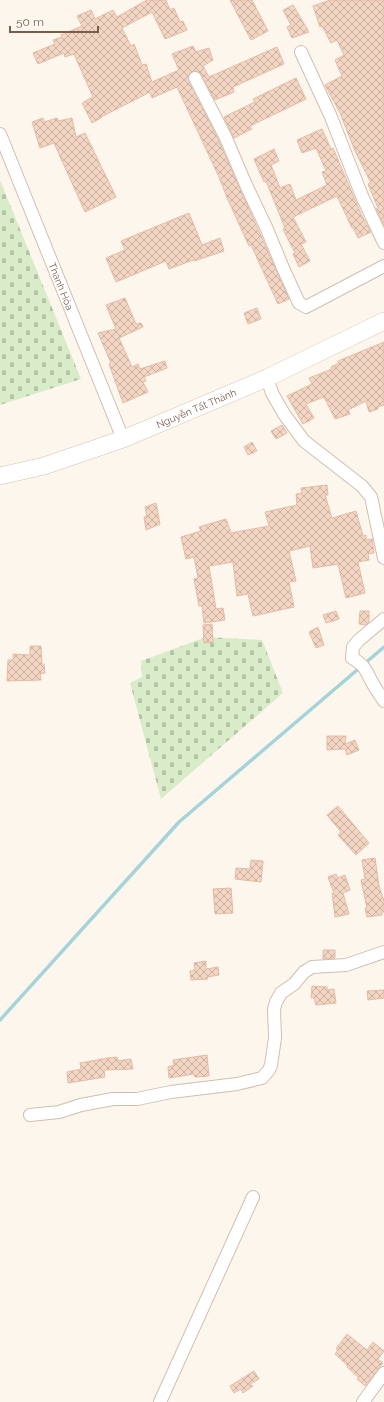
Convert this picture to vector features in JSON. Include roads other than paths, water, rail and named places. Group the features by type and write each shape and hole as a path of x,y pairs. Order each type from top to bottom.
{"main road":[{"name":"Nguyễn Tất Thành","path":"0,476 44,466 123,439 267,378 384,321"}],"street":[{"path":"301,52 331,117 362,196 384,242"},
{"path":"195,78 225,136 299,303 306,307 384,266"},
{"name":"Thanh Hóa","path":"0,134 123,439"},
{"path":"267,378 272,393 281,409 304,441 362,486 370,498 384,558"},
{"path":"384,619 353,647 352,658 368,670 372,682 384,701"},
{"path":"30,1116 59,1112 81,1105 113,1099 137,1099 171,1092 258,1080 266,1075 269,1070 275,1038 274,1009 281,993 294,984 304,972 312,967 346,965 384,952"},
{"path":"160,1402 253,1197"},
{"path":"363,1402 384,1373"}],"waterway":[{"path":"0,1020 179,822 384,647"}]}
